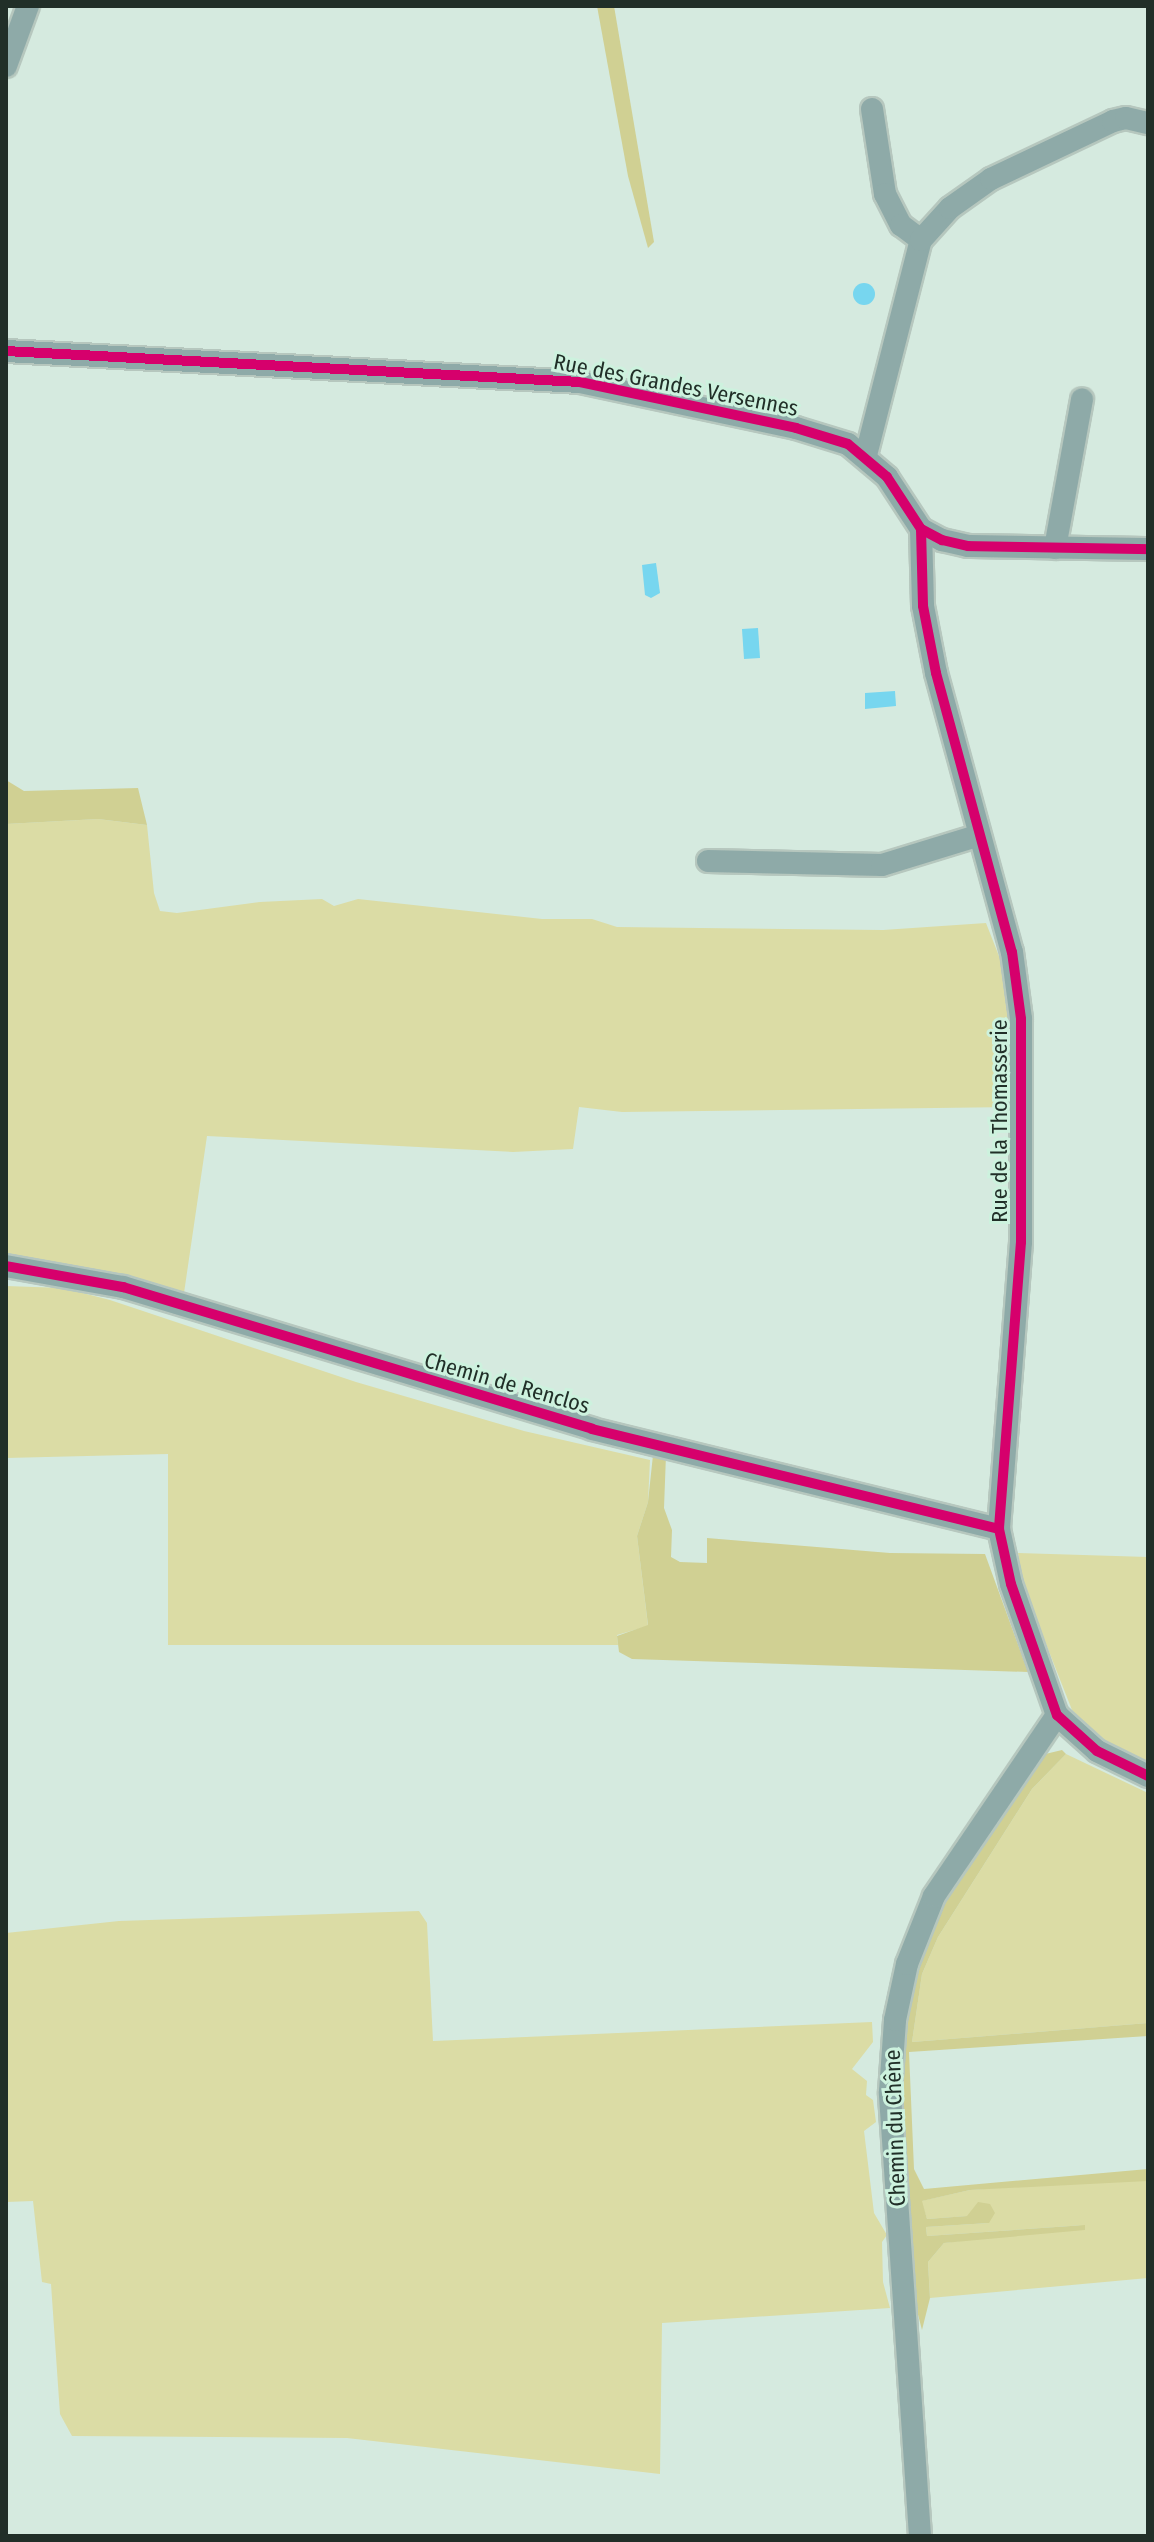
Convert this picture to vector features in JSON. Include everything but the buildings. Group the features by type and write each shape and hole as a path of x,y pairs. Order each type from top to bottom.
{"street":[{"path":"6,66 28,6"},
{"path":"872,109 885,194 901,225 921,240"},
{"path":"1148,123 1126,118 1113,121 991,179 950,208 921,240 866,455 921,529 968,546 1148,549"},
{"name":"Rue des Grandes Versennes","path":"6,351 580,382 796,428 866,455"},
{"path":"1055,548 1082,399"},
{"name":"Rue de la Thomasserie","path":"921,529 923,606 977,836 1012,952 1024,1100 1021,1242 999,1529 1011,1584 1057,1715"},
{"path":"708,861 882,865 977,836"},
{"name":"Chemin de Renclos","path":"6,1266 123,1287 592,1429 999,1529"},
{"path":"1057,1715 1097,1751 1148,1776"},
{"name":"Chemin du Chêne","path":"920,2536 890,2092 897,2005 918,1931 948,1870 1057,1715"}],"green space":[{"path":"597,6 614,6 654,242 648,248 628,176"},
{"path":"6,780 24,791 138,788 147,825 98,819 6,824"},
{"path":"98,819 147,825 154,893 160,911 177,913 260,902 322,899 334,906 358,899 542,919 592,919 617,927 883,930 986,923 1006,974 1013,1107 622,1112 579,1107 573,1149 513,1152 207,1136 184,1293 75,1268 6,1260 6,824"},
{"path":"6,1286 63,1288 110,1300 356,1382 524,1431 650,1460 648,1502 637,1536 648,1626 617,1635 618,1645 168,1645 168,1454 6,1458"},
{"path":"653,1455 666,1455 664,1508 672,1530 671,1557 680,1562 707,1563 707,1538 890,1553 985,1554 1028,1672 632,1659 619,1652 617,1636 648,1625 637,1536 648,1502"},
{"path":"1018,1553 1148,1557 1148,1765 1103,1743 1072,1710 1024,1588"},
{"path":"1062,1750 1066,1754 1032,1789 938,1937 922,1974 912,2042 1148,2023 1148,2036 909,2052 914,2169 924,2189 1148,2169 1148,2181 970,2190 922,2201 927,2219 967,2216 978,2202 990,2204 995,2213 989,2223 926,2227 927,2236 1085,2225 1085,2230 944,2243 928,2262 930,2298 922,2330 916,2307 899,2088 913,1979 935,1914 1037,1756"},
{"path":"1066,1754 1148,1793 1148,2023 912,2042 922,1974 938,1937 1032,1789"},
{"path":"419,1911 427,1923 433,2041 872,2022 873,2042 852,2069 867,2081 866,2095 873,2100 876,2122 864,2131 874,2213 887,2235 882,2242 883,2282 890,2308 662,2323 660,2474 347,2438 72,2436 60,2414 51,2284 42,2282 33,2201 6,2202 6,1933 119,1921"},
{"path":"1105,2180 1148,2181 1148,2278 930,2298 928,2262 944,2243 1085,2225 927,2236 926,2227 989,2223 968,2216 927,2219 921,2201 970,2190"}],"water":[{"path":"864,283 872,286 875,294 872,302 864,305 856,302 853,294 856,286"},
{"path":"656,563 660,593 651,598 645,595 642,565"},
{"path":"758,628 760,658 744,659 742,629"},
{"path":"895,691 896,706 865,709 865,693"}],"cycle path":[{"path":"6,351 580,382 796,428 848,444 887,477 921,529 942,540 968,546 1148,549"},
{"path":"921,529 923,606 936,673 1012,952 1021,1019 1021,1242 999,1529 1011,1584 1057,1715 1097,1751 1148,1776"},
{"path":"6,1266 123,1287 592,1429 999,1529"}]}
